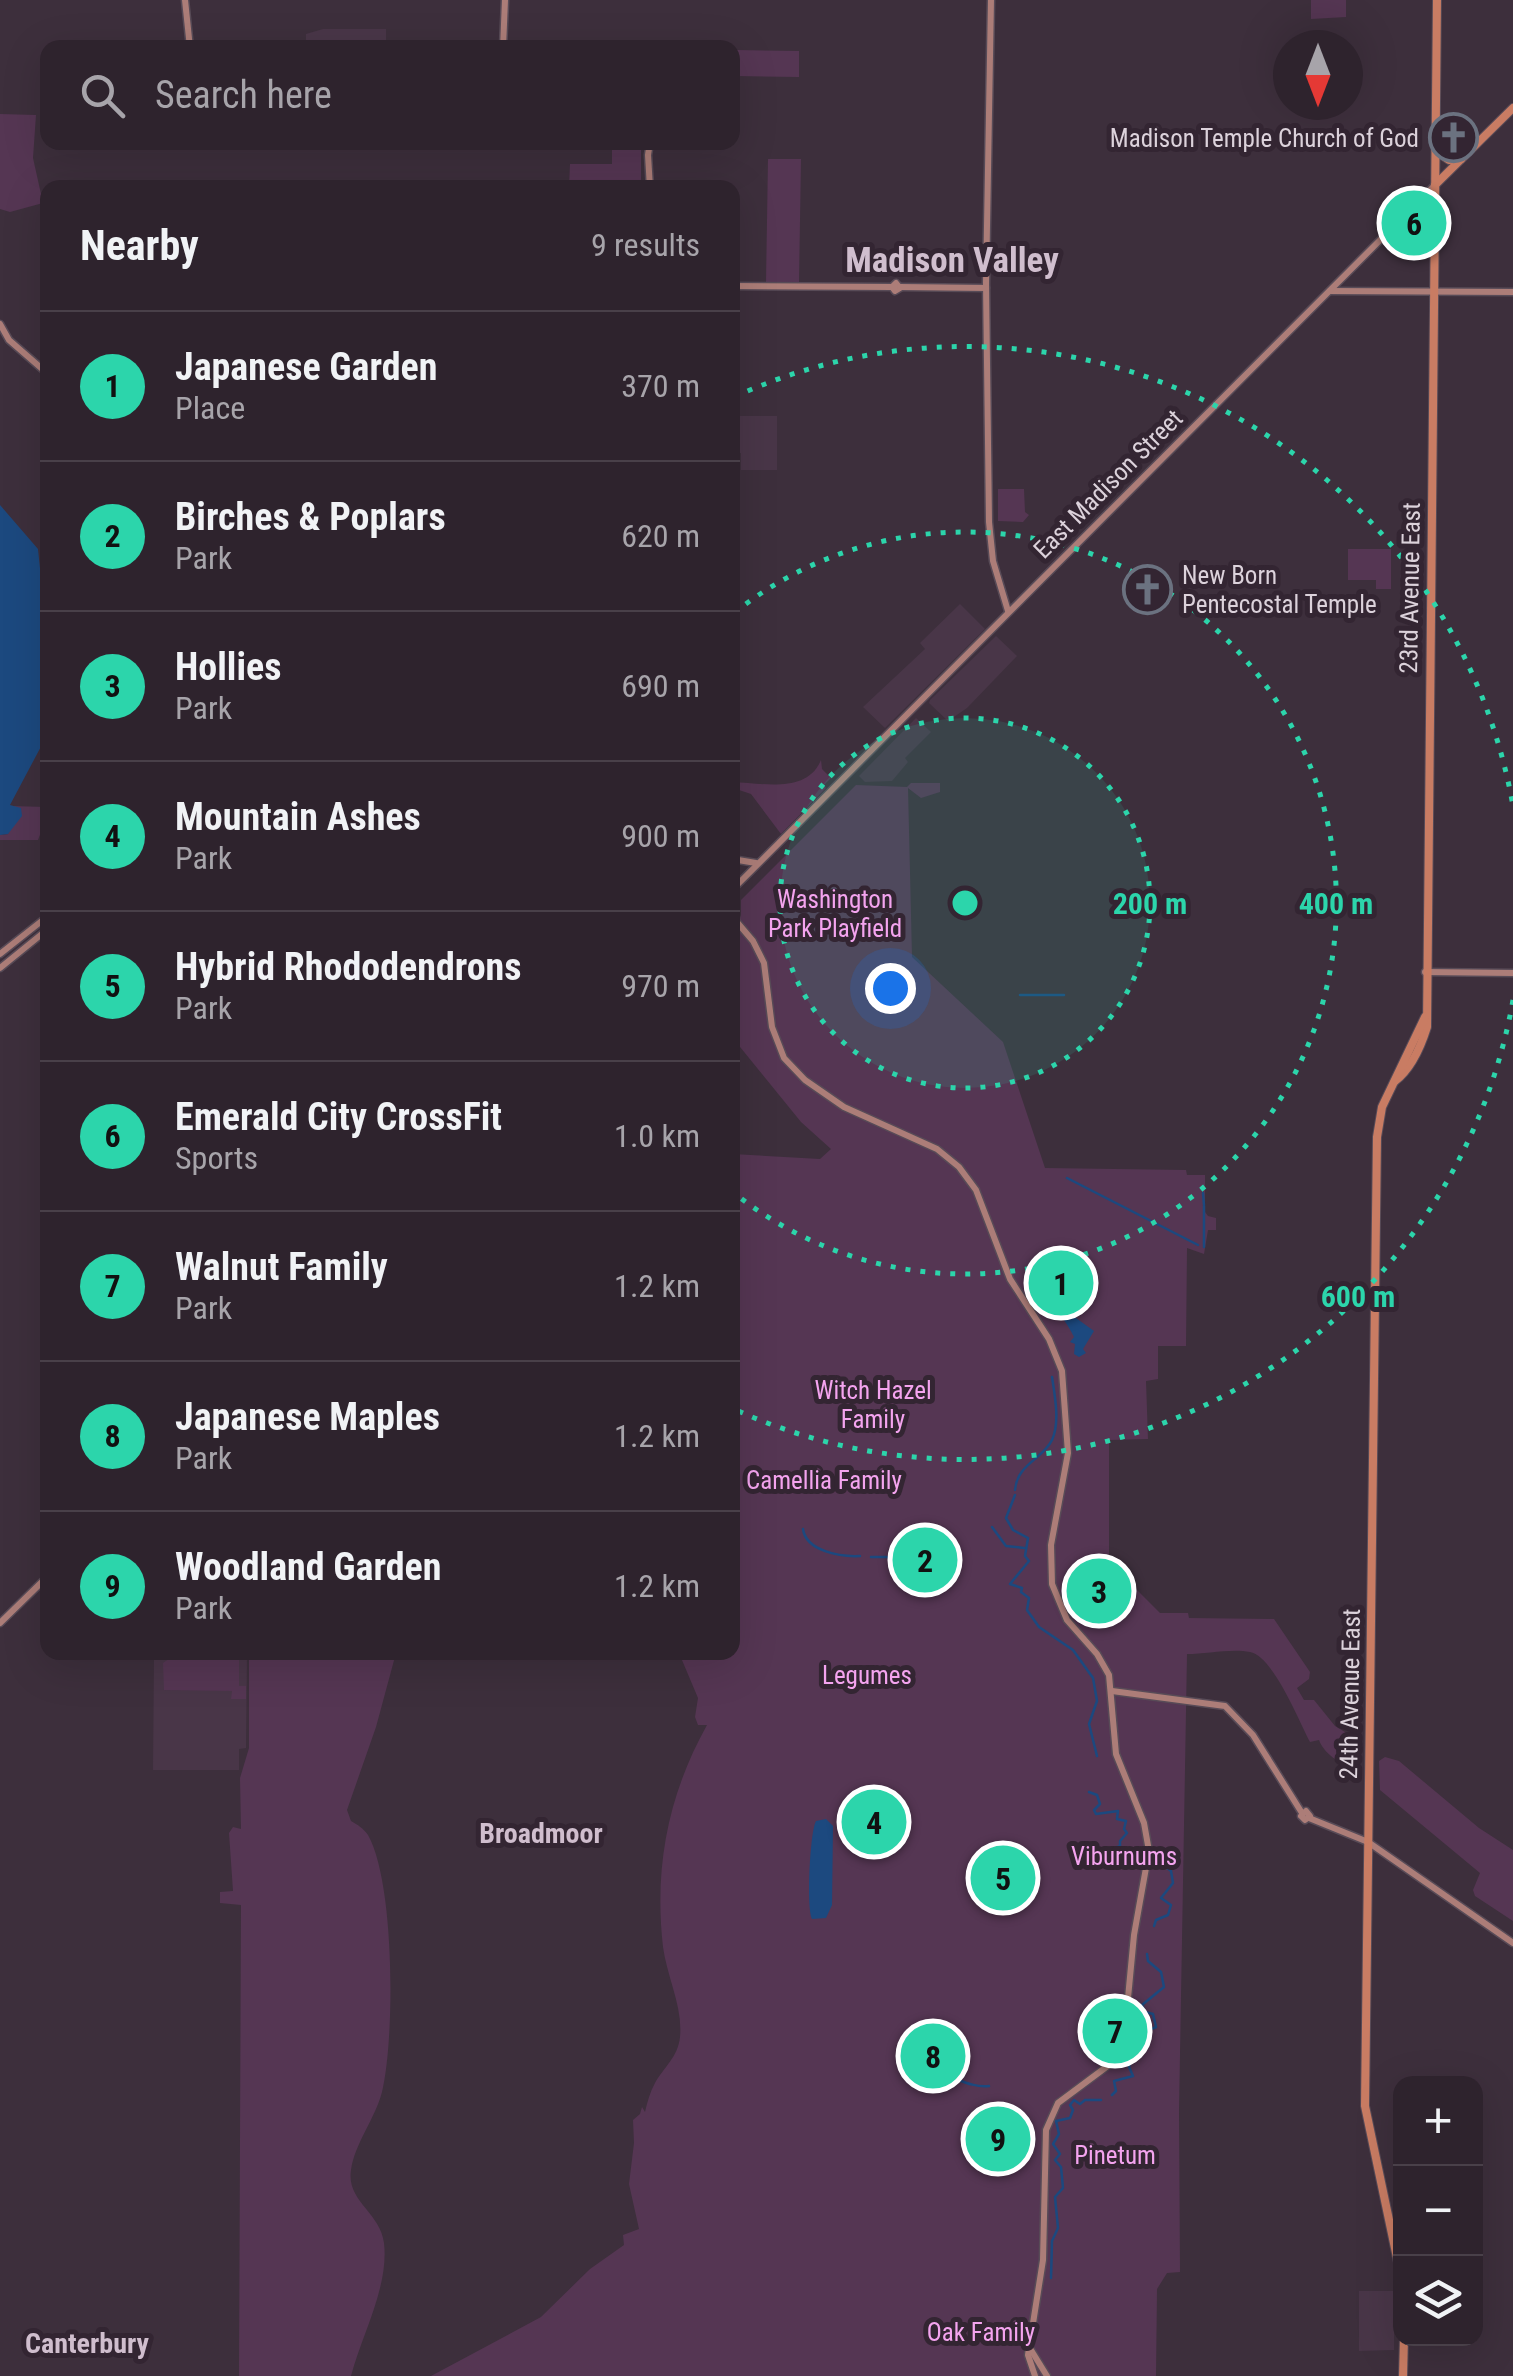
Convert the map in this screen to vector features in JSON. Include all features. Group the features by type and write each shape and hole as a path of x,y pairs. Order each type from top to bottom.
{"main road":[{"path":"185,0 189,40"},
{"path":"503,40 505,0"},
{"path":"991,0 986,288 990,540 1008,612"},
{"name":"23rd Avenue East","path":"1380,1112 1420,1038 1425,1017 1437,0"},
{"name":"East Madison Street","path":"740,882 1513,108"},
{"path":"650,180 652,150"},
{"path":"1436,155 1461,159"},
{"path":"740,286 986,288"},
{"path":"1330,291 1513,292"},
{"path":"0,324 9,340 40,367"},
{"path":"740,862 758,863"},
{"path":"0,954 40,922"},
{"path":"740,927 764,963 772,1027 787,1062 844,1107 937,1149 960,1167 976,1190 1010,1279 1056,1353 1065,1389 1068,1443 1051,1545 1051,1575 1063,1613 1102,1660 1112,1691 1116,1754 1149,1846 1132,1952 1124,2040 1114,2059 1063,2098 1048,2122 1043,2260 1030,2349 1039,2374"},
{"path":"0,968 40,936"},
{"path":"1425,972 1513,973"},
{"name":"24th Avenue East","path":"1380,1112 1376,1136 1365,2110 1397,2256"},
{"path":"0,1624 40,1584"},
{"path":"1112,1691 1225,1706 1253,1735 1306,1816 1368,1842 1513,1943"},
{"path":"1403,2376 1404,2346"},
{"path":"1030,2349 1039,2374"}],"shaded area":[{"path":"323,29 386,29 386,40 306,40 306,34"},
{"path":"740,416 777,416 777,470 741,470"},
{"path":"960,604 985,629 885,728 863,707 925,649 920,643"},
{"path":"996,636 1017,656 967,708 948,721 930,700"},
{"path":"916,718 931,732 905,758 908,762 892,781 865,782 859,776"},
{"path":"154,1660 247,1660 246,1748 239,1749 239,1770 153,1770"},
{"path":"1359,2291 1393,2291 1394,2350 1359,2351"}],"green space":[{"path":"1311,0 1346,0 1346,17 1311,19"},
{"path":"740,50 799,51 799,77 740,76"},
{"path":"0,114 36,115 33,158 40,204 10,212 0,209"},
{"path":"612,150 641,150 641,180 569,180 570,164 612,164"},
{"path":"768,159 801,159 799,282 766,282"},
{"path":"998,489 1024,489 1025,512 1029,515 1023,522 998,521"},
{"path":"1348,549 1391,549 1391,589 1376,589 1376,580 1348,580"},
{"path":"821,760 822,769 831,778 824,785 826,788 781,834 751,794 740,790 740,782 783,784 806,778"},
{"path":"911,783 940,783 940,792 921,798 908,788 912,957 1003,1042 1045,1168 1186,1170 1187,1175 1205,1175 1205,1212 1216,1218 1216,1230 1208,1230 1204,1254 1187,1248 1186,1346 1158,1346 1158,1379 1146,1381 1148,1439 1109,1440 1109,1562 1160,1613 1188,1613 1189,1618 1274,1619 1310,1672 1309,1679 1297,1688 1304,1700 1314,1700 1335,1726 1358,1740 1359,1765 1335,1759 1319,1740 1310,1742 1276,1677 1259,1656 1235,1651 1187,1654 1180,2272 1167,2273 1157,2289 1156,2376 431,2376 541,2317 590,2269 624,2245 623,2235 639,2229 629,2184 633,2120 642,2107 645,2112 653,2086 674,2056 680,2037 679,2014 663,1947 663,1860 682,1778 707,1725 698,1725 698,1698 682,1660 740,1660 740,1154 820,1159 831,1149 801,1122 740,1047 741,900 856,785 907,787"},
{"path":"10,806 40,807 38,840 0,840 0,835 8,834"},
{"path":"239,1660 239,1686 246,1686 246,1699 231,1699 232,1691 164,1690 163,1663"},
{"path":"249,1660 394,1660 347,1810 351,1821 368,1835 377,1858 390,1961 389,2036 382,2092 351,2170 353,2190 381,2232 384,2260 379,2293 351,2376 239,2376 241,1905 220,1903 220,1892 233,1891 229,1833 233,1827 241,1829 240,1778 249,1748"},
{"path":"1385,1757 1399,1761 1479,1828 1513,1850 1513,1921 1475,1896 1473,1890 1480,1873 1380,1790 1379,1761"}],"water":[{"path":"0,505 38,549 40,748 10,805 21,808 22,816 8,834 0,835"},
{"path":"1046,1269 1062,1280 1072,1294 1075,1307 1064,1314 1065,1318 1076,1318 1094,1331 1083,1349 1086,1353 1079,1357 1074,1354 1075,1344 1070,1342 1074,1337 1047,1293 1058,1298 1044,1280"},
{"path":"826,1819 833,1826 832,1905 826,1918 812,1919 812,1839 816,1821"}],"waterway":[{"path":"1020,995 1064,995"},
{"path":"1067,1178 1198,1245"},
{"path":"1203,1193 1204,1205"},
{"path":"1204,1206 1204,1247"},
{"path":"1015,1490 1020,1474 1052,1440 1056,1426 1052,1377"},
{"path":"1015,1495 1006,1518 1013,1530 1028,1538 1025,1556 1029,1561 1010,1584 1022,1588 1021,1592 1029,1598 1027,1610 1039,1627 1073,1650 1093,1678 1097,1701 1089,1724 1097,1756"},
{"path":"992,1527 1006,1546 1024,1548"},
{"path":"803,1529 805,1537 817,1547 834,1554 860,1556"},
{"path":"916,1560 927,1559 947,1539"},
{"path":"871,1557 887,1557 904,1566 912,1563"},
{"path":"1089,1792 1097,1795 1100,1804 1094,1810 1096,1814 1118,1811 1117,1819 1126,1821 1127,1833 1120,1846 1113,1849 1114,1854 1142,1856"},
{"path":"1154,1926 1156,1920 1168,1915 1171,1905 1161,1898 1173,1883 1171,1871 1158,1861"},
{"path":"1112,2095 1116,2091 1114,2081 1133,2076 1129,2067 1137,2057 1133,2046 1136,2036 1156,2027 1153,2014 1145,2012 1142,2005 1164,1987 1161,1972 1148,1961 1147,1954"},
{"path":"920,2071 989,2086"},
{"path":"1051,2278 1052,2241 1058,2228 1055,2197 1063,2188 1061,2167 1055,2160 1060,2154 1053,2144 1059,2134 1056,2121 1070,2118 1074,2100 1080,2104 1101,2100"}],"place":[{"name":"Madison Temple Church of God","path":"1454,138"},
{"name":"Emerald City CrossFit","path":"1414,223"},
{"name":"New Born Pentecostal Temple","path":"1147,589"},
{"name":"Japanese Garden","path":"1061,1283"},
{"name":"Birches & Poplars","path":"925,1560"},
{"name":"Hollies","path":"1099,1591"},
{"name":"Mountain Ashes","path":"874,1822"},
{"name":"Hybrid Rhododendrons","path":"1003,1878"},
{"name":"Walnut Family","path":"1115,2031"},
{"name":"Japanese Maples","path":"933,2056"},
{"name":"Woodland Garden","path":"998,2139"}],"district":[{"name":"Madison Valley","path":"952,260"},
{"name":"Broadmoor","path":"541,1833"},
{"name":"Canterbury","path":"87,2343"}],"park label":[{"name":"Washington Park Playfield","path":"835,914"},
{"name":"Witch Hazel Family","path":"873,1404"},
{"name":"Camellia Family","path":"824,1480"},
{"name":"Legumes","path":"867,1675"},
{"name":"Viburnums","path":"1124,1856"},
{"name":"Pinetum","path":"1115,2155"},
{"name":"Oak Family","path":"981,2332"}]}
